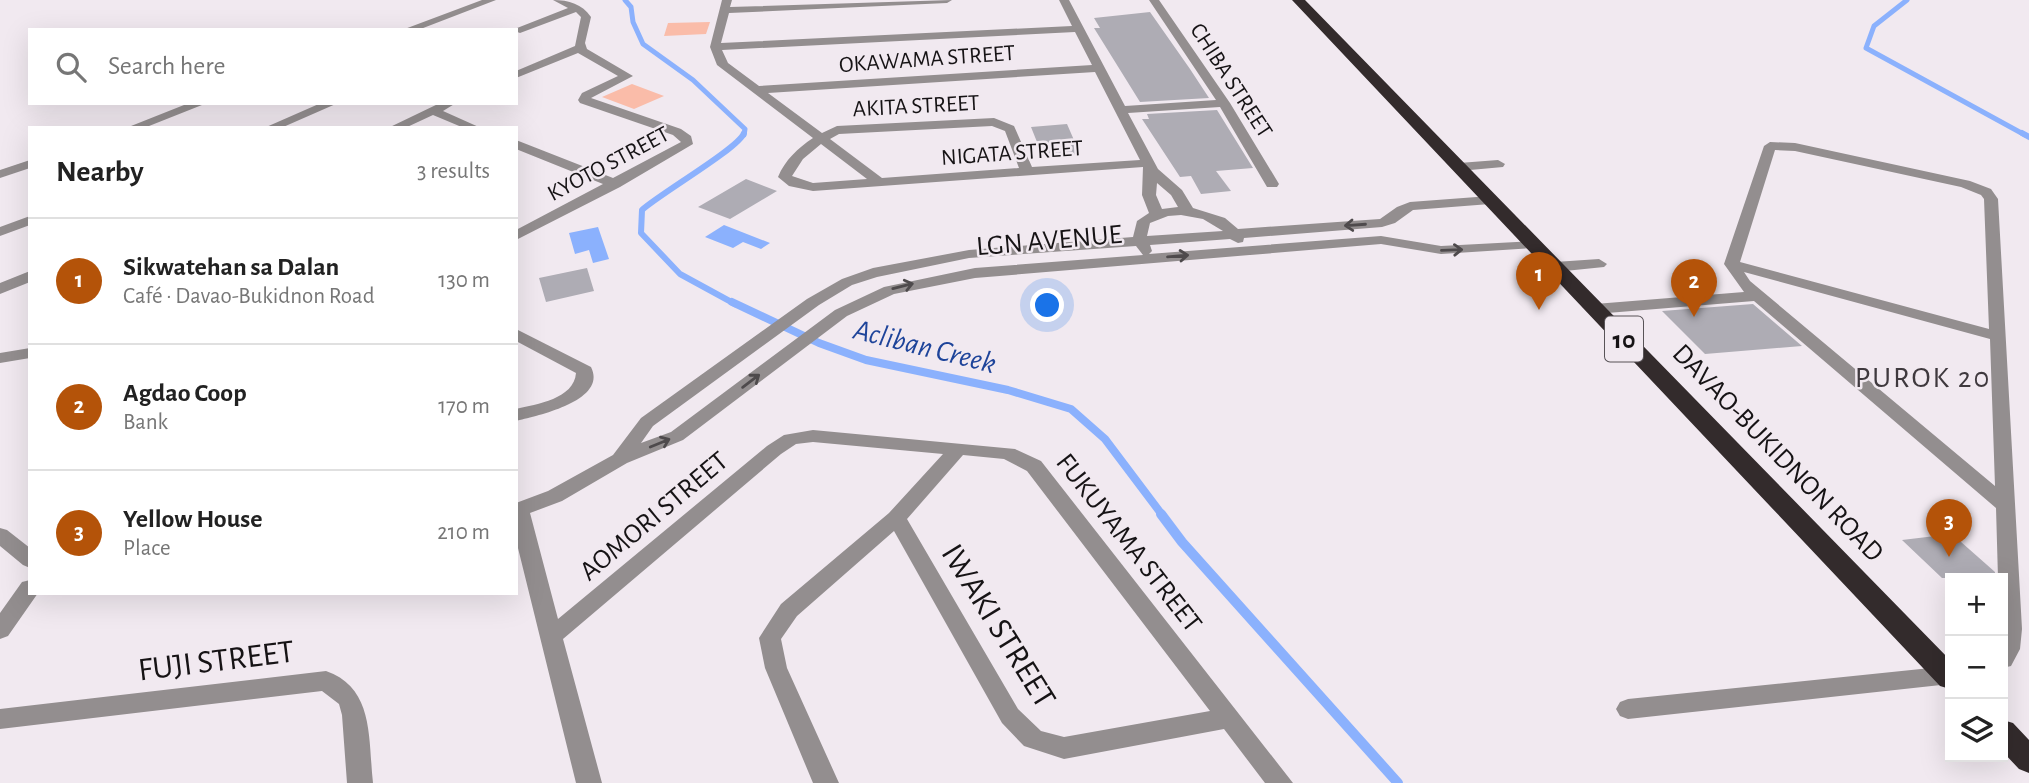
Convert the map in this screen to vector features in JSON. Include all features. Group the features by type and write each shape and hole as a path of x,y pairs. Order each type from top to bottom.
{"highway":[{"name":"DAVAO-BUKIDNON ROAD","path":"1298,0 1945,672"},
{"path":"2008,738 2029,760"}],"street":[{"path":"413,28 491,0"},
{"path":"518,74 580,48 586,17 577,8 558,0"},
{"path":"879,182 723,65 715,47 726,5 947,0"},
{"path":"1064,0 1150,167 1177,193 1188,212"},
{"name":"CHIBA STREET","path":"1154,0 1224,103 1272,184"},
{"path":"518,30 577,8"},
{"path":"715,47 1079,29"},
{"name":"KYOTO STREET","path":"518,233 685,147 687,139 677,132 584,100 586,95 626,76 587,55 580,48"},
{"name":"OKAWAMA STREET","path":"756,90 1100,68"},
{"path":"1122,110 1224,103"},
{"path":"138,126 195,105"},
{"path":"275,126 327,105"},
{"path":"399,126 446,105"},
{"path":"433,111 470,126"},
{"name":"AKITA STREET","path":"821,139 847,128 994,122 1010,129 1027,172"},
{"name":"NIGATA STREET","path":"821,139 788,169 785,177 788,180 813,187 1027,172 1150,167"},
{"path":"518,145 615,184"},
{"path":"2006,506 1744,284 1732,264 1770,146 1795,147 1965,184 1986,192 1992,200 2006,506 2011,629 2008,651"},
{"path":"1459,167 1498,164"},
{"path":"0,174 28,165"},
{"path":"1150,167 1149,195 1157,215"},
{"name":"LGN AVENUE","path":"620,459 647,422 813,302 847,282 912,263 989,253 1382,223 1396,215 1399,210 1413,205 1490,200"},
{"path":"1149,259 1139,234 1144,221 1157,215 1188,212 1221,222 1235,234 1244,251"},
{"path":"1396,215 1422,246"},
{"path":"0,232 28,221"},
{"name":"LGN AVENUE","path":"518,511 555,496 620,459 677,436 841,313 868,298 914,283 993,271 1381,240 1450,250 1533,244"},
{"path":"989,253 993,271"},
{"path":"1555,267 1600,264"},
{"path":"1732,264 1998,336"},
{"path":"0,289 28,277"},
{"path":"847,282 868,298"},
{"path":"1595,309 1758,296"},
{"path":"518,335 585,371 586,378 580,388 556,403 518,414"},
{"path":"0,358 26,352"},
{"name":"FUKUYAMA STREET","path":"791,439 813,436 1008,453 1034,466 1280,783"},
{"name":"AOMORI STREET","path":"552,636 774,450 791,439"},
{"path":"826,783 776,668 771,638 789,610 896,517 959,448"},
{"path":"518,511 589,783"},
{"name":"IWAKI STREET","path":"896,517 1010,716 1033,739 1063,748 1230,718"},
{"path":"0,535 28,558"},
{"path":"0,630 28,592"},
{"path":"1628,709 1945,676"},
{"name":"FUJI STREET","path":"0,719 326,681 349,698 354,715 360,783"}],"shaded area":[{"path":"710,22 706,34 664,36 668,23"},
{"path":"632,84 664,96 634,109 602,97"}],"water":[{"path":"724,225 770,243 761,249 743,242 733,248 705,237"},
{"path":"598,227 609,259 593,263 589,250 575,254 569,233"}],"building":[{"path":"1150,12 1209,98 1140,102 1094,28 1100,28 1094,18"},
{"path":"1217,110 1253,168 1216,171 1231,191 1201,194 1191,176 1180,177 1142,119 1149,119 1147,114"},
{"path":"1067,124 1080,154 1043,157 1031,127"},
{"path":"746,179 777,191 730,219 698,207"},
{"path":"587,268 594,291 546,302 539,278"},
{"path":"1753,304 1802,346 1705,354 1662,311"},
{"path":"1952,534 1995,573 1945,573 1945,578 1942,578 1902,540"}],"waterway":[{"name":"Acliban Creek","path":"625,0 631,7 633,22 643,44 693,80 745,129 744,135"},
{"path":"1907,0 1874,26 1866,48 2025,135"},
{"name":"Acliban Creek","path":"735,304 680,274 641,233 642,210 729,149 744,133"},
{"path":"2022,133 2029,137"},
{"name":"Acliban Creek","path":"732,302 819,343 866,360 1008,390 1071,409 1105,439 1163,516"},
{"name":"Acliban Creek","path":"1161,514 1182,542 1398,783"}],"place":[{"name":"Sikwatehan sa Dalan","path":"1539,310"},
{"name":"Agdao Coop","path":"1694,317"},
{"name":"Yellow House","path":"1949,557"}],"district":[{"name":"PUROK 20","path":"1923,377"}]}
